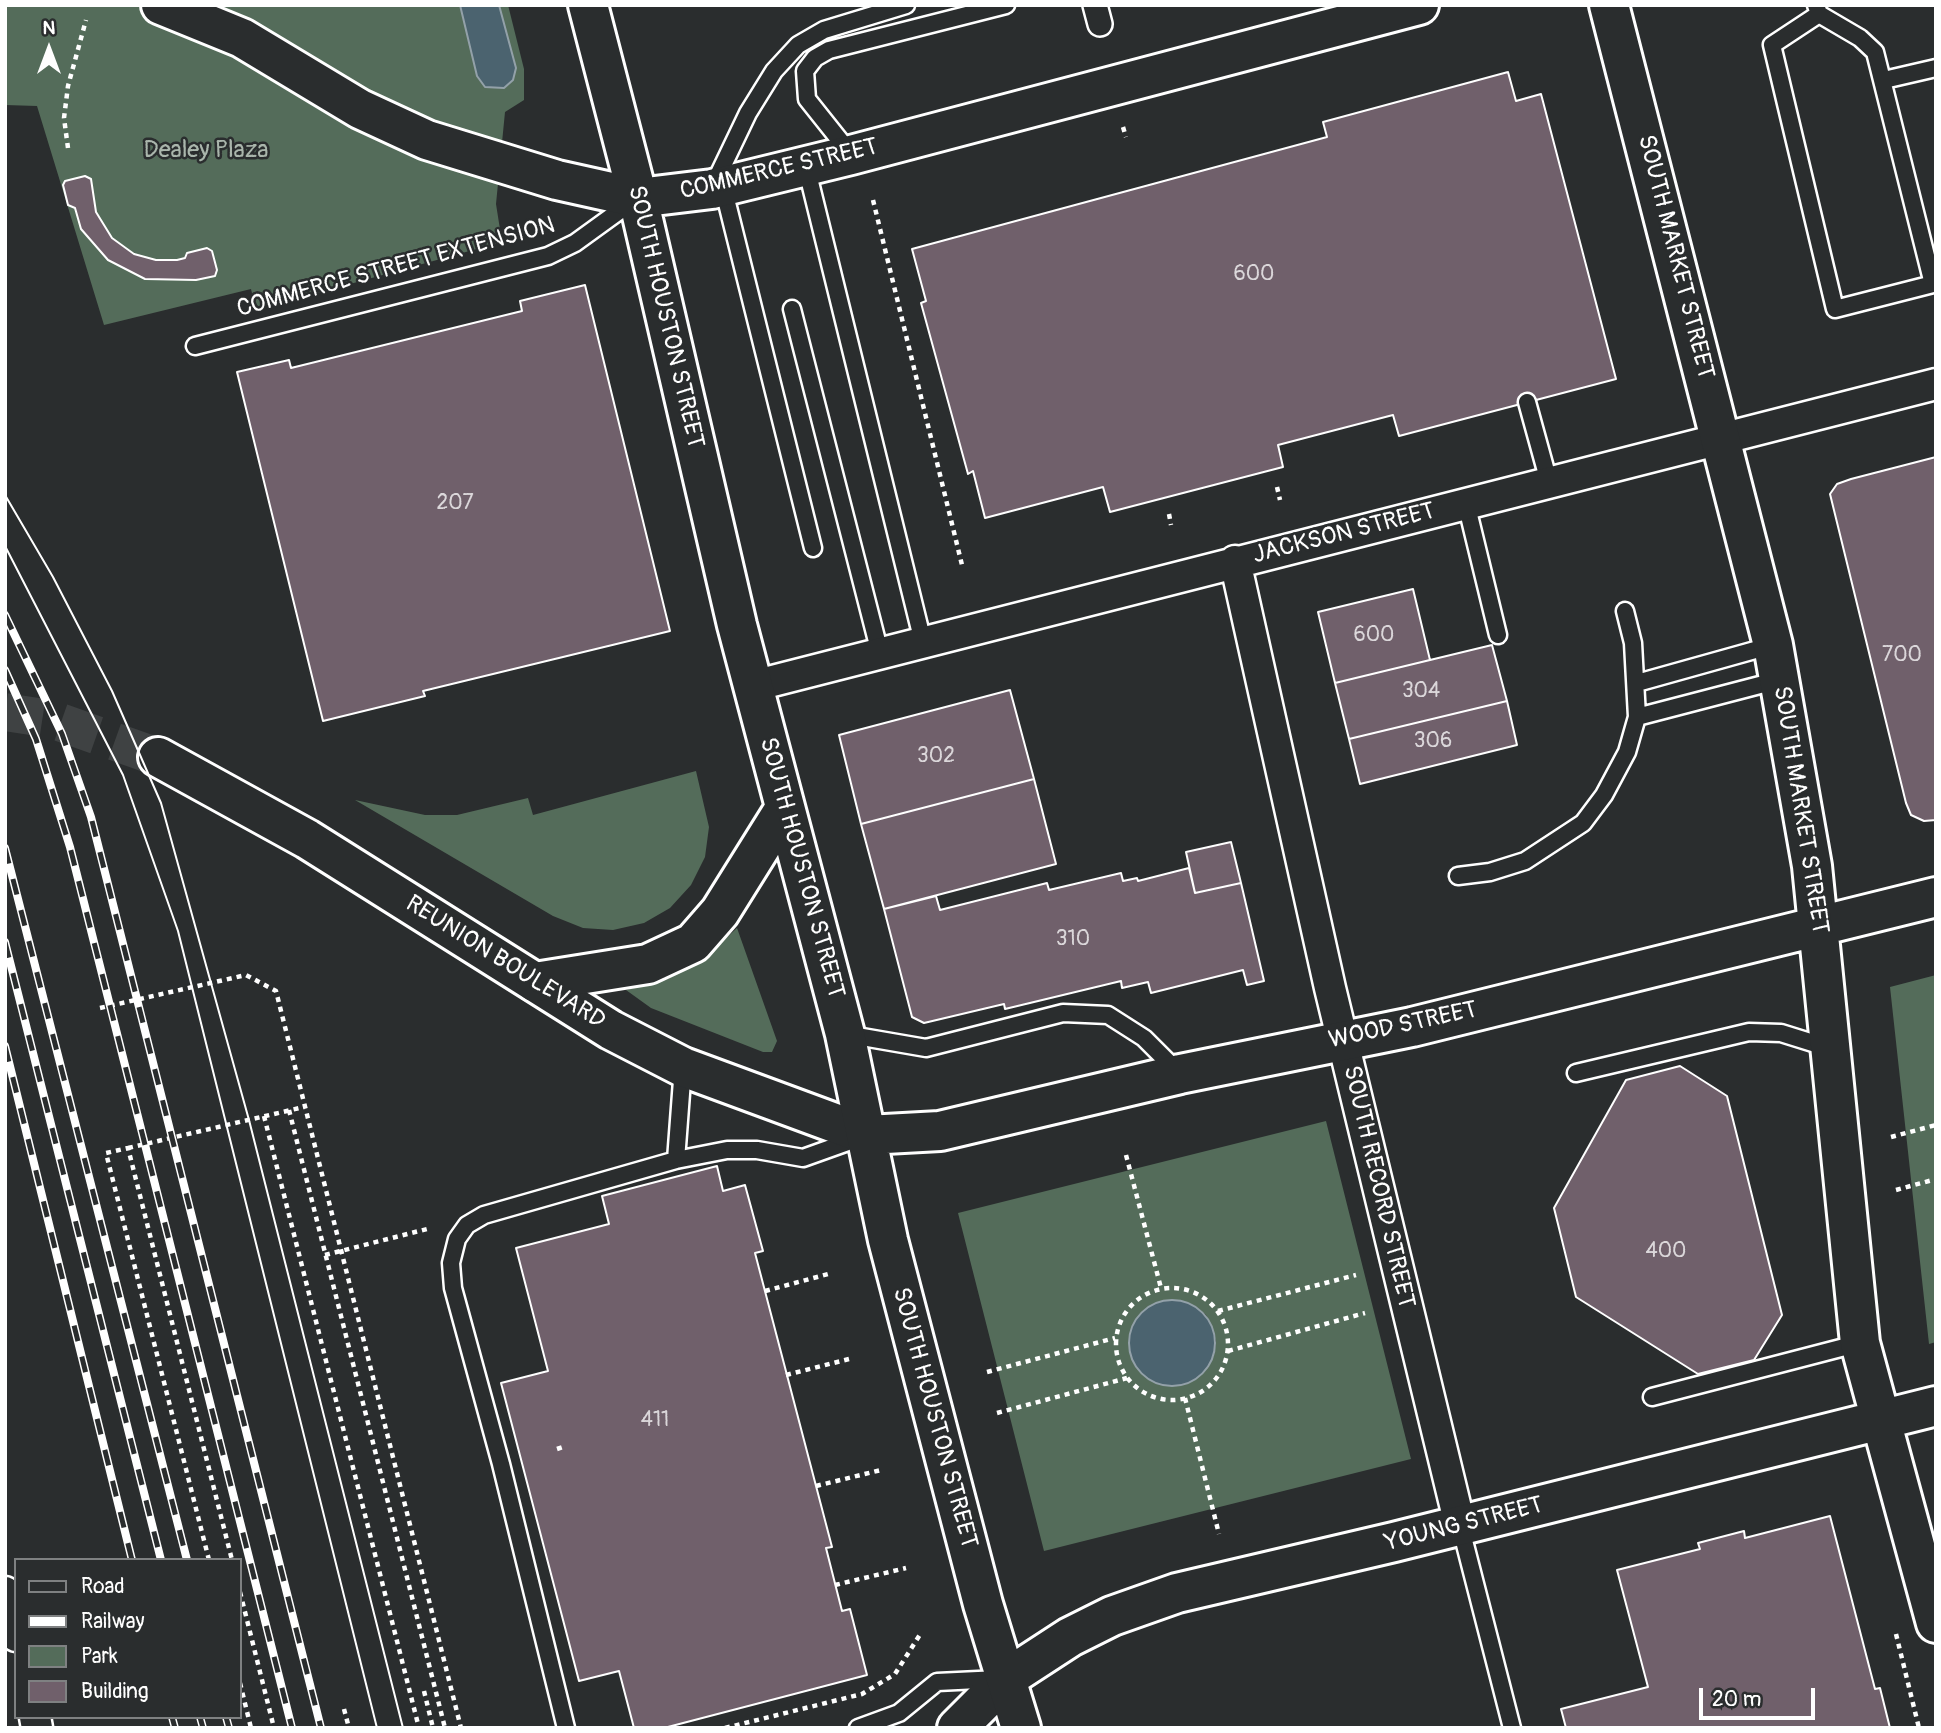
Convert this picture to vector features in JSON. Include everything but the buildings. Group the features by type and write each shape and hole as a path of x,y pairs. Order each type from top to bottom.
{"main road":[{"name":"COMMERCE STREET","path":"161,5 242,38 360,109 427,140 557,180 638,198 717,188 851,155 1419,5"},
{"name":"SOUTH HOUSTON STREET","path":"589,5 638,198 752,686 845,1034 888,1240 979,1590 1021,1728"},
{"name":"SOUTH MARKET STREET","path":"1609,5 1722,438 1776,663 1812,866 1860,1343 1936,1623"},
{"name":"REUNION BOULEVARD","path":"158,757 307,839 611,1030 683,1067 867,1135"},
{"path":"535,982 648,964 693,943 720,912 785,808"},
{"name":"WOOD STREET","path":"867,1135 940,1131 1180,1074 1412,1027 1936,897"},
{"name":"YOUNG STREET","path":"1007,1678 1070,1637 1112,1616 1177,1593 1936,1406"},
{"path":"957,1728 1007,1678"}],"street":[{"name":"JACKSON STREET","path":"752,686 1936,384"},
{"name":"SOUTH RECORD STREET","path":"1235,561 1344,1040 1460,1525"},
{"path":"5,1592 14,1628"}],"lane":[{"path":"813,548 717,188 761,92 774,71 798,45 824,30 906,5"},
{"path":"851,155 807,99 805,71 815,58 829,50 1006,5"},
{"path":"1818,10 1860,38 1875,52 1884,80 1934,284 1835,309 1772,46 1818,10"},
{"path":"1884,80 1936,68"},
{"path":"806,166 923,642"},
{"name":"COMMERCE STREET EXTENSION","path":"195,346 548,256 575,243 638,198"},
{"path":"792,309 880,653"},
{"path":"1527,402 1549,482"},
{"path":"1466,503 1498,635"},
{"path":"1458,876 1490,872 1525,861 1583,822 1604,795 1627,752 1637,718 1633,643 1625,611"},
{"path":"1637,683 1776,663"},
{"path":"1637,718 1776,663"},
{"path":"845,1034 926,1048 1063,1013 1108,1015 1144,1038 1180,1074"},
{"path":"1576,1073 1749,1031 1781,1033 1832,1049"},
{"path":"676,1160 683,1067"},
{"path":"566,1728 501,1464 453,1287 451,1263 457,1239 467,1225 485,1215 676,1160 727,1150 757,1150 803,1158 867,1135"},
{"path":"1652,1397 1860,1343"},
{"path":"1460,1525 1512,1728"},
{"path":"858,1728 899,1713 937,1682 1007,1678"}],"path":[{"path":"68,148 64,118 68,86 86,20"},
{"path":"1123,127 1126,137"},
{"path":"873,200 962,565"},
{"path":"1277,487 1280,500"},
{"path":"1169,514 1171,525"},
{"path":"100,1008 246,975 276,991 461,1728"},
{"path":"208,1558 106,1153 304,1107"},
{"path":"289,1110 445,1728"},
{"path":"264,1116 419,1728"},
{"path":"1891,1137 1936,1125"},
{"path":"128,1148 231,1558"},
{"path":"1126,1155 1161,1288"},
{"path":"1896,1189 1936,1179"},
{"path":"325,1255 437,1226 457,1239"},
{"path":"765,1291 832,1273"},
{"path":"1218,1311 1356,1275"},
{"path":"1161,1288 1187,1289 1209,1301 1218,1311 1228,1334 1228,1351 1221,1372 1214,1381 1185,1398 1153,1396 1127,1378 1120,1366 1115,1338 1123,1315 1139,1298 1161,1288"},
{"path":"1228,1351 1365,1313"},
{"path":"987,1372 1115,1338"},
{"path":"786,1375 853,1358"},
{"path":"997,1413 1127,1378"},
{"path":"1185,1398 1219,1534"},
{"path":"557,1449 564,1447"},
{"path":"816,1486 881,1470"},
{"path":"835,1586 906,1568"},
{"path":"242,1600 274,1728"},
{"path":"725,1728 862,1695 895,1674 921,1633"},
{"path":"424,1690 433,1728"},
{"path":"242,1691 251,1728"},
{"path":"344,1709 349,1728"}],"green space":[{"name":"Dealey Plaza","path":"5,5 508,5 524,69 524,100 505,112 496,204 502,242 256,310 251,289 104,325 37,106 5,105"},
{"path":"696,771 709,827 705,857 691,885 670,908 644,923 613,930 583,928 553,916 355,800 425,815 457,815 528,798 533,815"},
{"path":"737,928 777,1041 772,1052 763,1052 651,1008 626,990 668,979 706,957"},
{"path":"1936,975 1936,1342 1929,1344 1890,987"},
{"path":"1326,1121 1411,1459 1044,1551 958,1213","holes":["1169,1300 1195,1306 1206,1315 1216,1341 1208,1368 1135,1366 1129,1337 1156,1303"]}],"water":[{"path":"460,5 499,5 516,68 513,80 504,88 485,87 477,76"},
{"path":"1172,1300 1189,1303 1203,1312 1212,1326 1215,1343 1212,1360 1203,1374 1189,1383 1172,1386 1155,1383 1141,1374 1132,1360 1129,1343 1132,1326 1141,1312 1155,1303"}],"tunnel":[{"path":"5,712 51,719 158,757"}],"tram line":[{"path":"5,495 53,577 112,691 161,803 249,1120 403,1728"},
{"path":"5,546 123,775 178,931 377,1728"}],"railway":[{"path":"5,615 62,734 91,817 321,1728"},
{"path":"5,670 36,739 70,847 292,1728"},
{"path":"5,848 186,1558"},
{"path":"5,942 160,1558"},
{"path":"5,1046 132,1558"},
{"path":"173,1719 175,1728"},
{"path":"201,1719 203,1728"},
{"path":"227,1719 229,1728"}]}
